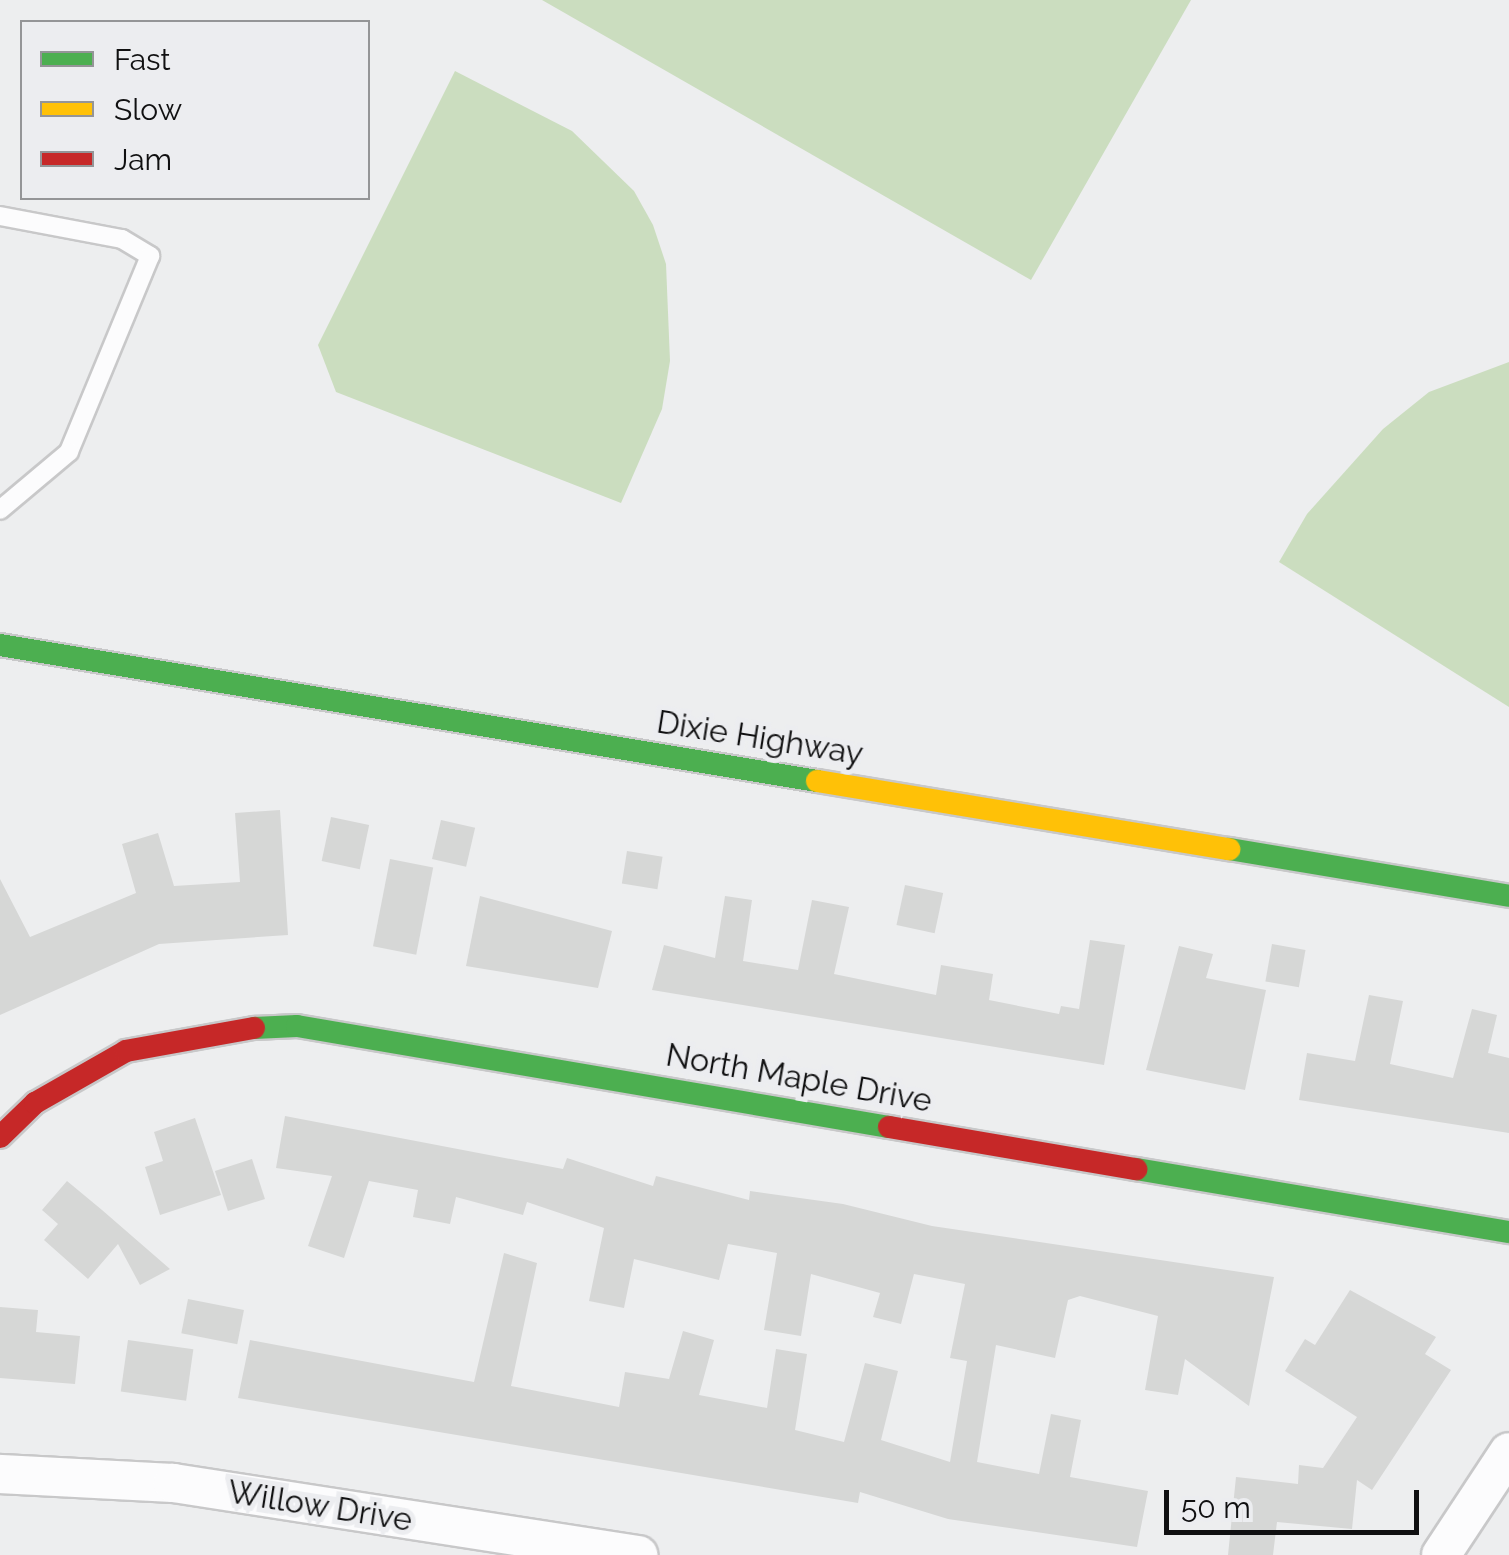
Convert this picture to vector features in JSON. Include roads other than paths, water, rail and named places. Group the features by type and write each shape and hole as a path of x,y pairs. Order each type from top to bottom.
{"street":[{"name":"Dixie Highway","path":"0,645 1509,896"},
{"name":"North Maple Drive","path":"0,1137 84,1074 126,1051 213,1029 297,1026 1509,1232"},
{"path":"1441,1555 1509,1452"},
{"name":"Willow Drive","path":"0,1474 154,1481 479,1542 638,1555"}],"lane":[{"path":"0,216 122,239 150,256 69,452 0,510"}]}
